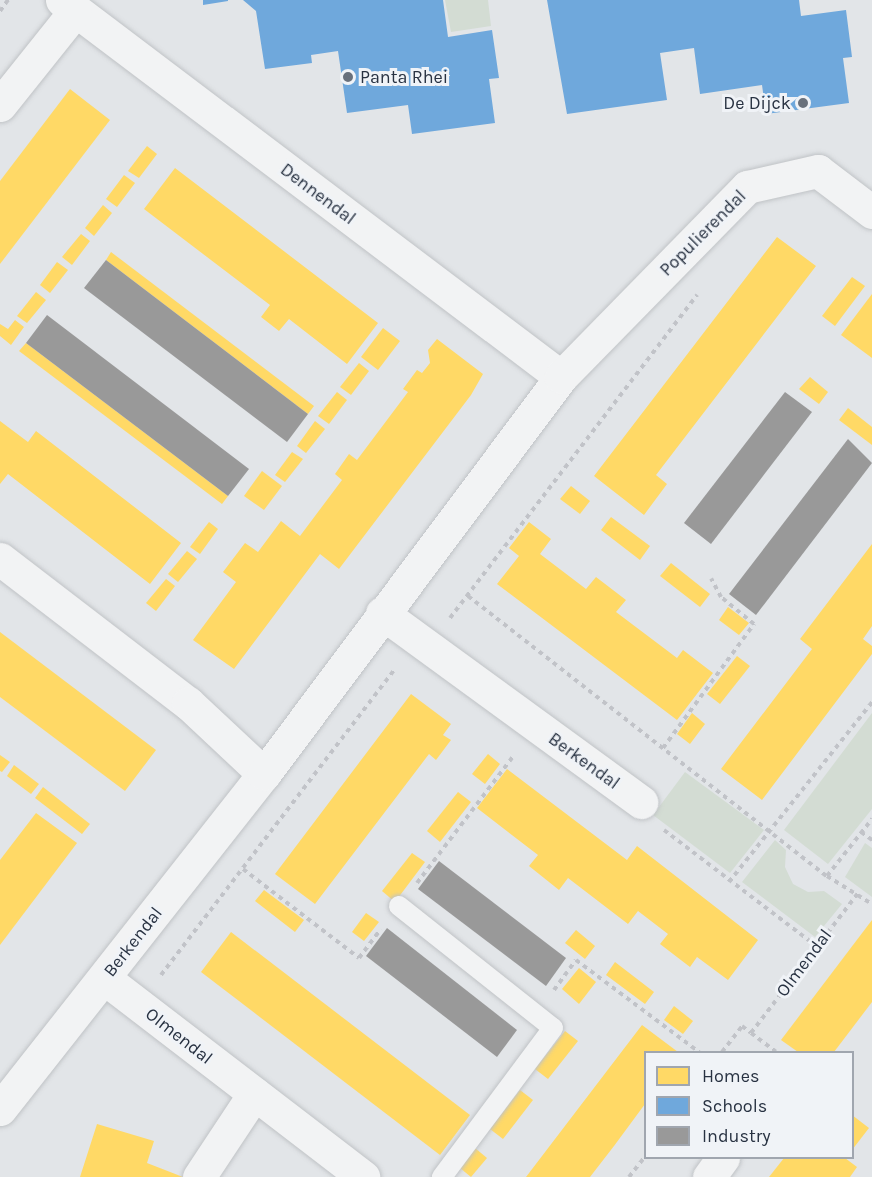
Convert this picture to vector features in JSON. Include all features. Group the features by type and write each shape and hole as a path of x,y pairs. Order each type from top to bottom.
{"street":[{"name":"Dennendal","path":"0,105 69,5 561,377"},
{"name":"Populierendal","path":"561,377 747,187 818,171 872,212"},
{"name":"Berkendal","path":"0,1109 264,774 382,613 561,377"},
{"path":"0,559 188,703 264,774"},
{"name":"Berkendal","path":"382,613 642,802"},
{"name":"Olmendal","path":"104,978 363,1177"},
{"path":"199,1177 254,1094"},
{"path":"709,1177 722,1159"}],"lane":[{"path":"399,906 553,1028 442,1177"}],"path":[{"path":"0,11 8,0"},
{"path":"138,1004 398,666 428,647 699,292"},
{"path":"663,748 754,624 721,597 711,578"},
{"path":"468,596 827,876 858,893 872,904"},
{"path":"729,882 872,702"},
{"path":"243,868 359,958 537,726"},
{"path":"642,802 649,818 729,882 816,946"},
{"path":"827,876 872,819"},
{"path":"861,832 872,840"},
{"name":"Olmendal","path":"751,1033 858,893"},
{"path":"535,1014 576,960 696,1051"},
{"path":"723,1051 742,1026 774,1051"},
{"path":"629,1177 644,1156"}],"shaded area":[{"path":"445,0 488,0 491,26 451,32"},
{"path":"872,713 872,809 828,864 784,830"},
{"path":"685,772 764,830 730,873 653,815"},
{"path":"775,840 786,850 785,867 793,884 808,892 824,891 842,904 815,937 742,882"},
{"path":"865,843 872,848 872,897 845,877"}],"building: Homes":[{"path":"70,89 110,120 0,264 0,181"},
{"path":"147,146 157,154 139,178 128,171"},
{"path":"175,168 378,323 347,364 289,319 279,331 261,317 270,305 144,209"},
{"path":"124,175 135,183 117,207 106,199"},
{"path":"103,205 112,213 94,236 85,228"},
{"path":"81,234 90,241 72,265 62,257"},
{"path":"777,237 816,266 656,475 667,484 644,515 594,476"},
{"path":"111,252 314,406 308,414 106,260"},
{"path":"57,262 68,270 50,293 40,285"},
{"path":"852,277 865,286 835,326 822,316"},
{"path":"36,292 46,300 27,323 17,316"},
{"path":"872,294 872,358 841,335"},
{"path":"15,320 24,327 11,345 0,336 0,324 8,329"},
{"path":"383,328 400,341 378,370 361,357"},
{"path":"437,339 483,374 471,395 339,569 320,554 234,669 193,640 236,582 223,572 245,543 258,552 281,521 300,536 342,480 335,474 349,454 357,460 408,392 403,389 417,370 422,373 430,363 428,350"},
{"path":"26,343 228,496 222,504 19,351"},
{"path":"359,363 369,371 351,395 340,387"},
{"path":"810,377 828,392 819,404 799,389"},
{"path":"337,392 347,400 329,424 318,416"},
{"path":"848,408 872,427 872,445 839,420"},
{"path":"0,421 28,442 36,431 181,543 150,584 8,474 0,484"},
{"path":"315,421 325,429 306,453 297,446"},
{"path":"292,452 303,459 285,482 275,475"},
{"path":"262,471 282,486 264,510 244,496"},
{"path":"571,486 590,501 580,514 560,499"},
{"path":"611,517 650,546 640,560 601,530"},
{"path":"209,522 218,529 200,554 190,547"},
{"path":"529,522 551,539 540,554 586,589 596,577 626,600 616,612 677,658 683,650 713,673 677,720 497,584 519,556 509,548"},
{"path":"872,544 872,626 863,639 872,646 872,654 762,800 721,769 812,649 800,639"},
{"path":"187,551 197,559 178,582 168,574"},
{"path":"671,563 710,594 700,607 660,576"},
{"path":"166,579 175,586 156,611 146,603"},
{"path":"728,607 749,623 739,635 719,620"},
{"path":"0,632 156,750 125,791 0,697"},
{"path":"737,656 750,666 720,704 707,694"},
{"path":"411,694 451,724 443,735 451,740 436,760 429,754 315,904 275,874"},
{"path":"692,713 705,724 690,744 677,734"},
{"path":"488,754 500,764 485,784 472,774"},
{"path":"0,755 10,762 2,772 0,771"},
{"path":"14,765 39,784 31,794 7,776"},
{"path":"507,769 627,860 637,846 758,940 728,980 697,957 690,967 660,944 668,934 638,911 628,924 568,878 559,890 529,866 538,855 477,808"},
{"path":"43,787 90,824 82,834 35,798"},
{"path":"458,792 471,802 440,842 427,831"},
{"path":"36,813 77,843 0,945 0,860"},
{"path":"412,853 425,862 395,902 382,891"},
{"path":"264,890 304,920 295,932 255,901"},
{"path":"366,913 379,922 364,941 352,932"},
{"path":"872,920 872,1002 835,1051 797,1051 781,1040"},
{"path":"576,930 595,946 585,959 565,943"},
{"path":"231,932 470,1115 440,1155 201,972"},
{"path":"615,962 654,992 645,1004 606,975"},
{"path":"579,968 596,982 579,1004 562,989"},
{"path":"674,1006 693,1021 683,1034 664,1020"},
{"path":"642,1025 677,1051 644,1051 644,1105 590,1177 526,1177"},
{"path":"565,1031 578,1041 548,1079 535,1069"},
{"path":"520,1090 533,1100 503,1139 490,1129"},
{"path":"854,1117 869,1128 854,1147"},
{"path":"97,1124 154,1141 147,1163 183,1177 80,1177"},
{"path":"475,1148 487,1158 471,1177 460,1168"},
{"path":"783,1159 846,1159 857,1167 850,1177 769,1177"}],"building: Schools":[{"path":"203,0 228,0 228,1 203,5"},
{"path":"243,0 443,0 448,37 492,30 499,78 489,79 495,123 412,134 408,105 347,113 338,51 311,55 312,63 265,69 256,11"},
{"path":"547,0 799,0 801,16 846,10 852,57 843,58 849,103 766,114 762,85 700,94 694,48 660,53 667,100 567,114"}],"building: Industry":[{"path":"106,260 308,414 287,442 84,288"},
{"path":"47,315 249,469 228,496 26,343"},
{"path":"785,392 812,412 711,544 684,523"},
{"path":"848,439 872,463 756,615 729,594"},
{"path":"439,861 566,958 546,986 418,889"},
{"path":"387,928 517,1030 497,1057 366,956"}],"place":[{"name":"Panta Rhei","path":"348,77"},
{"name":"De Dijck","path":"803,103"}]}
